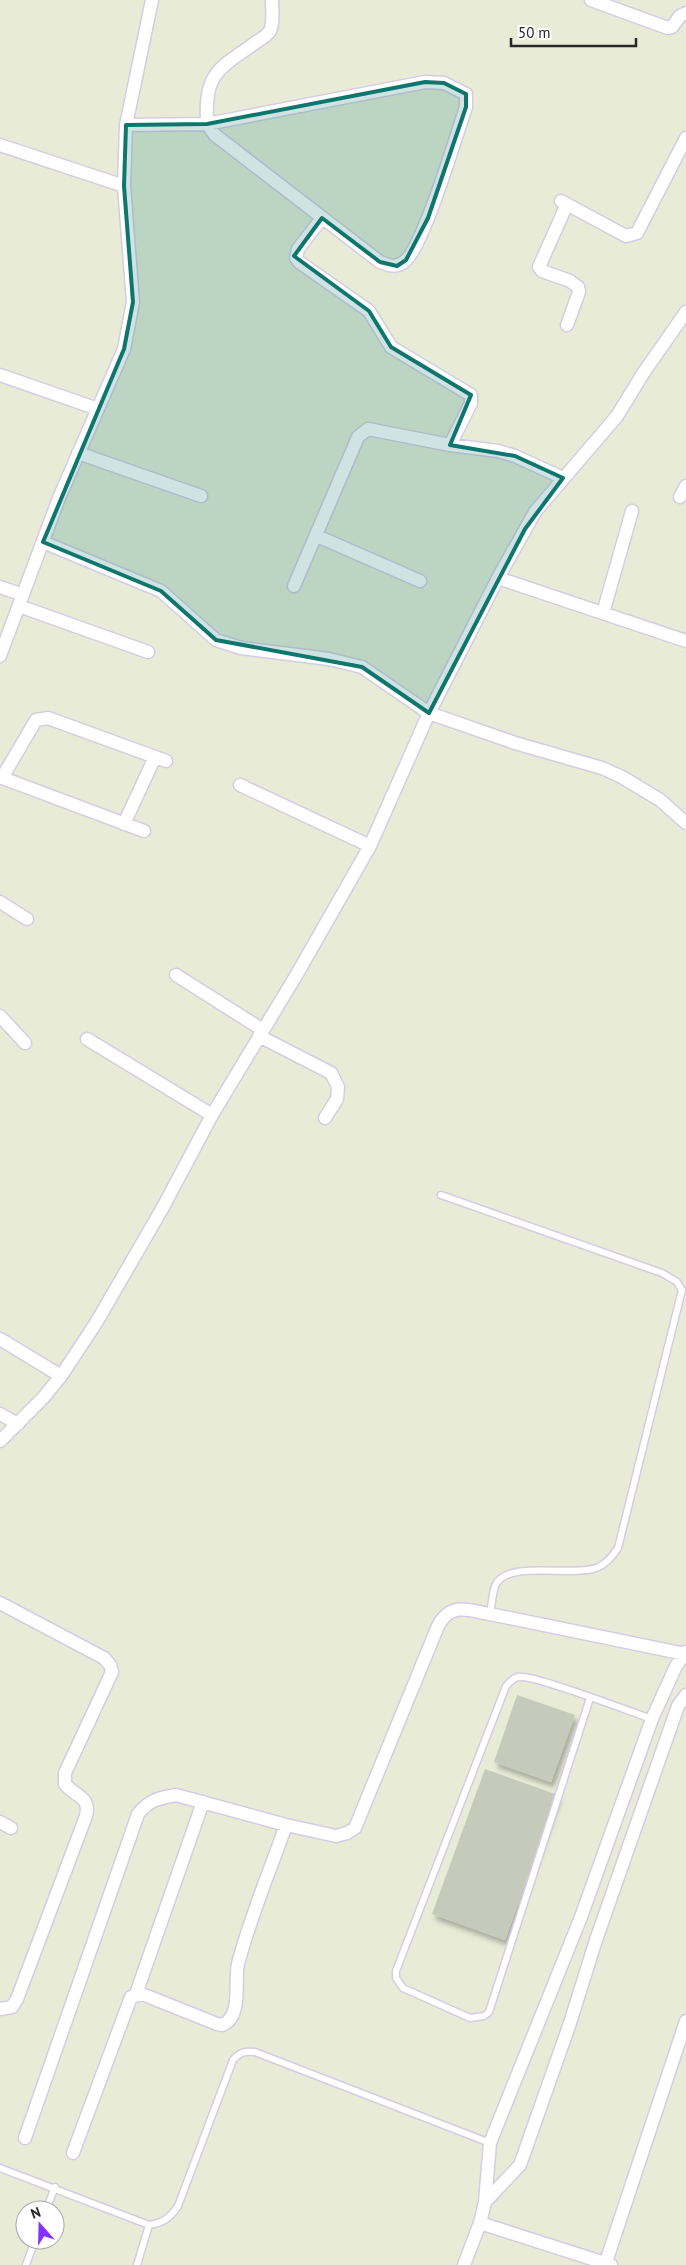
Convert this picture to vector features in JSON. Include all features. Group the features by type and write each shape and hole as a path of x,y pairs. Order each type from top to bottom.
{"street":[{"path":"0,656 78,453 124,349 133,302 124,186 126,125 152,0"},
{"path":"126,125 207,124 425,82 444,83 466,94 466,107 428,218 406,260 397,266 388,266 380,262 215,135 207,124 206,101 215,74 226,63 267,35 272,24 272,0"},
{"path":"591,0 668,28 672,27 680,16 686,13"},
{"path":"567,325 579,292 578,287 570,281 542,271 540,267 564,202 626,236 636,233 686,138"},
{"path":"0,145 124,186"},
{"path":"322,218 298,249 296,258 299,262 369,310 390,347 471,395 471,403 450,445"},
{"path":"0,1441 61,1376 96,1323 153,1225 212,1115 370,846 429,713 498,578 535,512 618,416 644,372 686,312"},
{"path":"0,375 98,410"},
{"path":"294,586 358,437 362,432 376,429 450,445 486,448 515,456 563,478"},
{"path":"78,453 201,496"},
{"path":"603,613 632,511"},
{"path":"317,536 420,581"},
{"path":"43,542 161,591 216,640 241,648 329,659 362,667 380,677 429,713 515,743 602,768 642,788 686,823"},
{"path":"498,578 686,641"},
{"path":"0,587 21,601 148,652"},
{"path":"124,824 160,759 48,718 41,718 32,725 1,777 124,824 144,831"},
{"path":"240,785 370,846"},
{"path":"0,902 28,919"},
{"path":"176,975 261,1033 331,1073 338,1087 337,1099 325,1118"},
{"path":"0,1016 25,1043"},
{"path":"88,1038 212,1115"},
{"path":"0,1339 61,1376"},
{"path":"0,1414 18,1424"},
{"path":"0,1603 104,1658 110,1665 112,1672 65,1773 65,1784 86,1803 88,1808 86,1816 16,1999 12,2007 0,2009"},
{"path":"25,2138 138,1814 146,1804 158,1798 176,1795 286,1825 336,1836 347,1833 355,1828 444,1616 451,1611 461,1609 490,1614 685,1653 676,1666 652,1719 574,1934 490,2143 485,2202 480,2223 464,2265"},
{"path":"485,2202 520,2165 678,1706 686,1695"},
{"path":"73,2153 128,2001 136,1994 203,1802"},
{"path":"136,1994 142,1994 218,2024 226,2023 230,2020 237,1995 238,1965 286,1825"},
{"path":"574,1934 596,1940"},
{"path":"480,2223 607,2264 686,2021"}],"lane":[{"path":"441,1195 662,1273 677,1282 682,1290 618,1548 610,1560 596,1568 557,1572 534,1570 503,1576 496,1584 490,1614"},
{"path":"590,1698 489,2012 484,2016 470,2018 403,1988 396,1978 396,1971 506,1686 517,1677 525,1677 590,1698 652,1719"},
{"path":"0,2168 55,2187 149,2225 160,2223 170,2217 178,2206 233,2060 238,2054 246,2051 255,2052 490,2143"},
{"path":"50,2200 55,2187"},
{"path":"137,2265 149,2225"},
{"path":"26,2265 31,2250"}],"highlighted area":[{"path":"425,82 444,83 466,94 466,107 428,218 406,260 397,266 380,262 322,218 294,256 369,311 391,347 471,395 450,445 515,456 563,478 525,529 429,713 362,667 216,640 161,591 43,542 124,349 133,302 124,186 126,125 207,124"}],"building":[{"path":"517,1695 575,1715 551,1782 494,1762"},
{"path":"485,1769 558,1795 505,1940 432,1914"}]}
